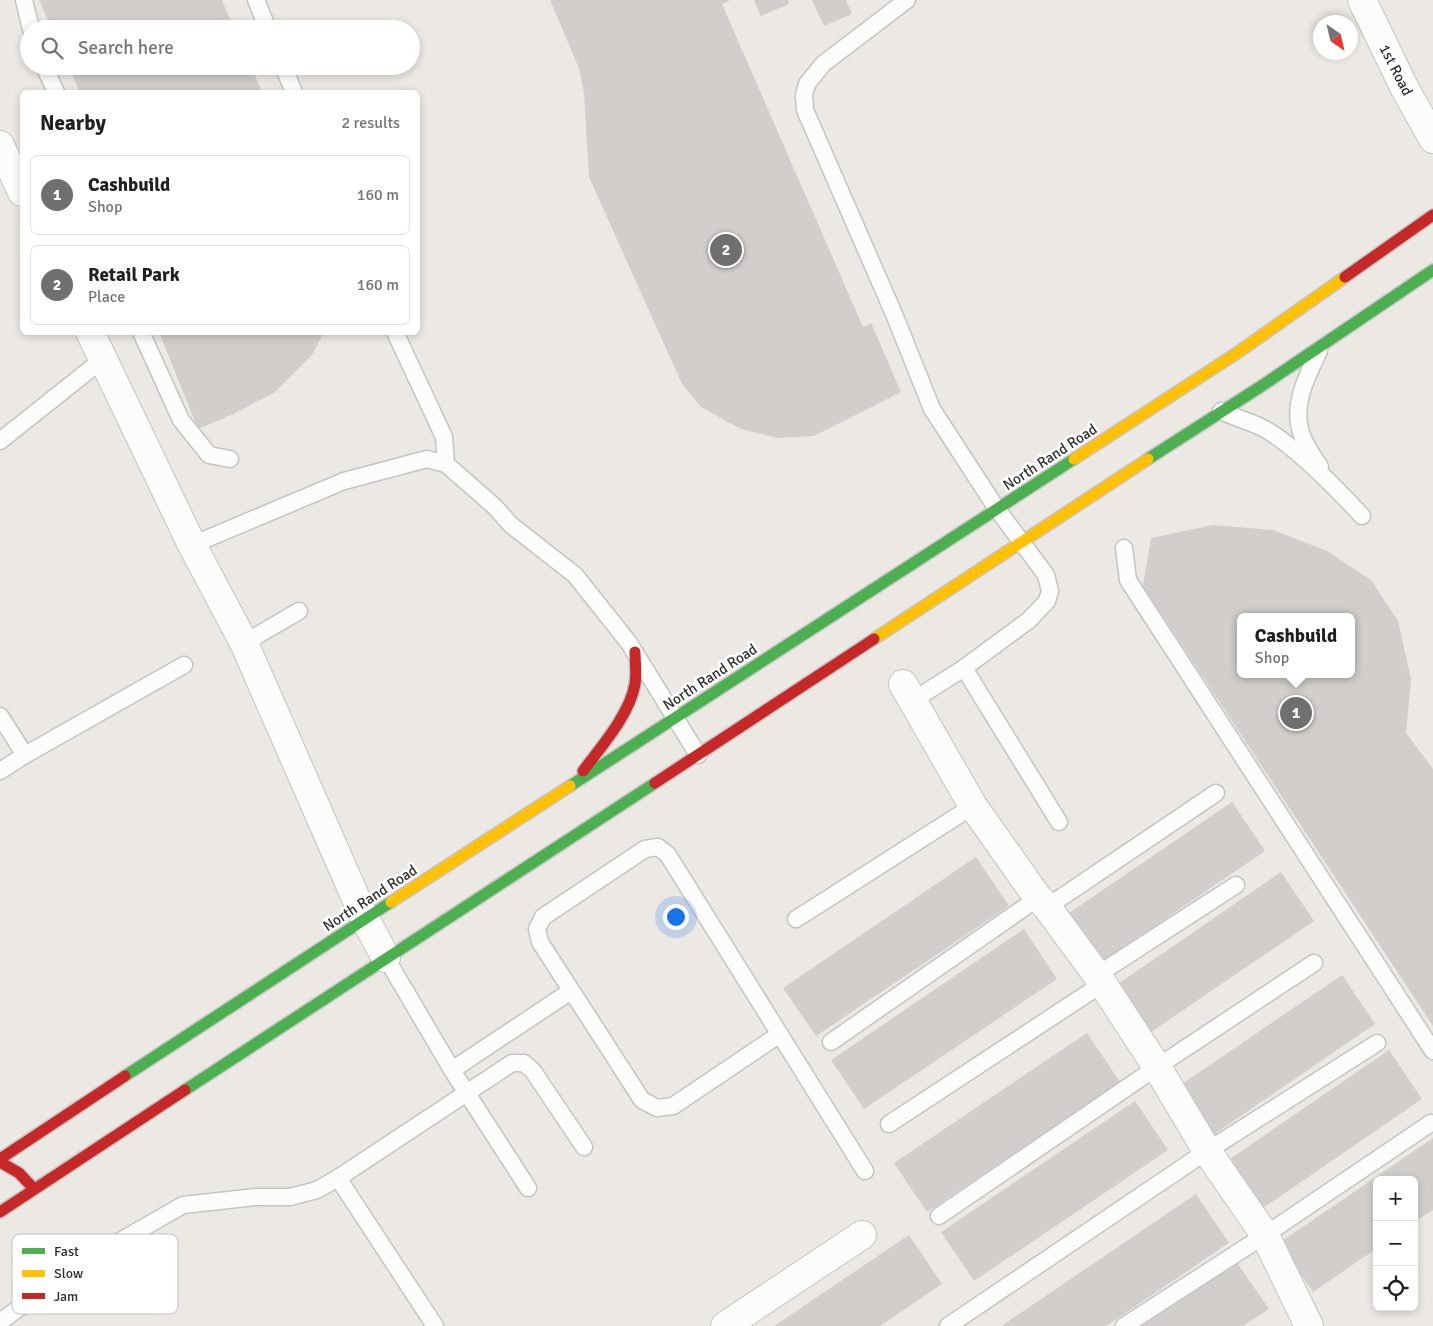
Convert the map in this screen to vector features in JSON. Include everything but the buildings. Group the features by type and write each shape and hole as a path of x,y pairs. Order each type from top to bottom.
{"main road":[{"name":"North Rand Road","path":"0,1161 364,919 1237,353 1433,215"},
{"path":"0,1212 386,958 698,756 1021,541 1221,412 1433,270"},
{"path":"575,782 624,712 635,685 635,652"},
{"path":"0,1161 19,1172 28,1180 34,1190"}],"street":[{"name":"1st Road","path":"1362,0 1404,87 1433,138"},
{"path":"0,145 20,188"},
{"path":"91,335 192,545 244,643 364,919 386,958"},
{"path":"908,692 973,806 1100,979 1208,1151 1265,1235 1309,1326"},
{"path":"725,1326 862,1235"}],"lane":[{"path":"24,0 29,20"},
{"path":"256,0 264,20"},
{"path":"907,0 822,64 807,84 804,95 804,110 894,314 932,410 997,509 1046,574 1050,591 1047,601 1029,620 964,668 908,692"},
{"path":"48,75 55,90"},
{"path":"287,75 293,90"},
{"path":"143,335 181,420 209,455 230,459"},
{"path":"396,335 444,437 446,464"},
{"path":"1323,344 1306,379 1299,404 1298,420 1302,434 1328,482"},
{"path":"0,441 103,359"},
{"path":"1221,412 1261,427 1277,437 1328,482 1362,516"},
{"path":"192,545 344,481 427,459 446,464 496,506 511,525 575,575 635,652 698,756"},
{"path":"1124,548 1128,580 1433,1051"},
{"path":"244,643 299,611"},
{"path":"0,771 184,665"},
{"path":"964,668 1059,822"},
{"path":"0,716 25,755"},
{"path":"831,1042 1042,902 1216,793"},
{"path":"796,919 973,806"},
{"path":"780,1034 673,1106 656,1108 642,1100 540,942 537,928 543,916 645,849 658,847 668,856 780,1034 865,1171"},
{"path":"889,1124 1236,885"},
{"path":"386,958 452,1070 528,1188"},
{"path":"939,1216 1157,1067 1314,963"},
{"path":"452,1070 571,991"},
{"path":"948,1326 1208,1151 1377,1043"},
{"path":"132,1234 183,1205 256,1197 290,1197 317,1190 512,1063 524,1063 533,1071 584,1147"},
{"path":"1124,1326 1265,1235 1431,1123"},
{"path":"338,1178 435,1326"},
{"path":"0,1322 12,1313"}],"traffic: fast":[{"path":"1148,459 1260,387 1433,270"},
{"path":"570,786 1074,459"},
{"path":"185,1090 655,783"},
{"path":"125,1076 391,902"}],"traffic: slow":[{"path":"1074,459 1237,353 1345,277"},
{"path":"874,639 1148,459"},
{"path":"391,902 570,786"}],"traffic: jam":[{"path":"1345,277 1433,215"},
{"path":"655,783 874,639"},
{"path":"583,771 614,730 627,707 635,684 635,652"},
{"path":"0,1159 125,1076"},
{"path":"0,1212 185,1090"},
{"path":"0,1162 19,1173 34,1189"}],"place":[{"name":"Retail Park","path":"726,250"},
{"name":"Cashbuild","path":"1296,713"}]}
